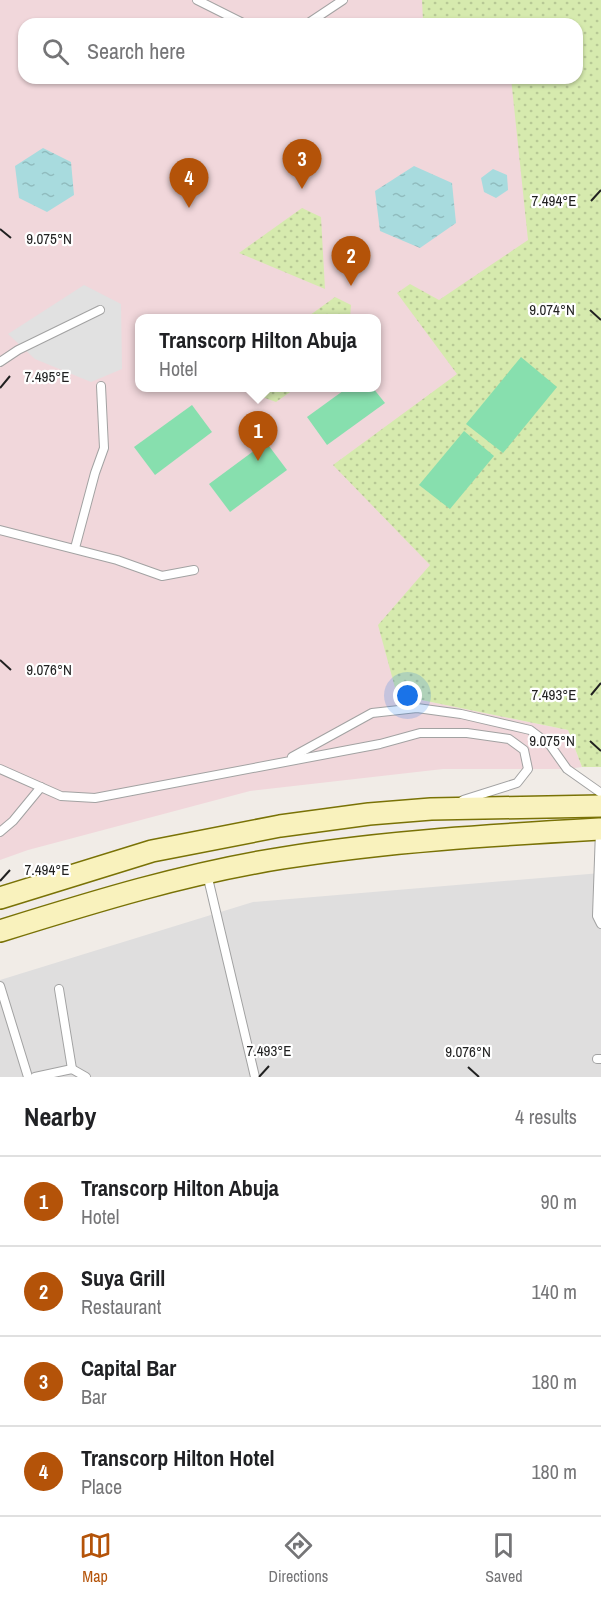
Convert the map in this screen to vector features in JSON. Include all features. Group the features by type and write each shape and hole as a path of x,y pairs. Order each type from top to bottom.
{"main road":[{"path":"0,898 152,851 214,838 358,815 432,809 601,806"},
{"path":"0,931 157,884 282,858 379,845 601,829"}],"lane":[{"path":"197,0 233,18"},
{"path":"316,18 343,0"},
{"path":"0,362 18,350 100,310"},
{"path":"75,548 104,448 101,386"},
{"path":"0,530 75,548 162,576 194,570"},
{"path":"285,761 372,713 417,708 461,714 530,730 550,745 567,769 601,793"},
{"path":"0,770 61,796 95,798 380,744 420,733 467,733 509,739 524,750 528,769 517,783 432,809"},
{"path":"0,832 13,821 41,788"},
{"path":"601,829 597,916 601,924"},
{"path":"207,873 255,1077"},
{"path":"0,986 27,1077"},
{"path":"58,989 72,1069"},
{"path":"35,1077 72,1069 86,1077"}],"shaded area":[{"path":"0,0 601,0 583,61 583,18 18,18 18,84 576,84 397,695 568,730 582,767 443,769 250,791 28,850 0,860"},
{"path":"84,285 121,304 122,369 91,382 35,359 8,334"},
{"path":"601,873 601,1077 0,1077 0,980 253,902"}],"green space":[{"path":"422,0 601,0 601,767 582,767 568,730 397,695 378,625 430,565 333,465 457,374 397,293 410,284 439,300 528,240 512,84 583,84 583,18 423,18"},
{"path":"302,208 321,217 325,289 239,253"},
{"path":"335,297 351,305 350,314 312,314"},
{"path":"521,357 557,387 503,453 466,424"},
{"path":"249,392 290,392 276,402"},
{"path":"341,392 376,392 385,403 327,445 307,417"},
{"path":"192,405 212,432 155,475 134,447"},
{"path":"464,431 494,456 450,509 419,485"},
{"path":"266,442 287,470 230,512 209,484"}],"water":[{"path":"43,148 71,162 74,195 47,212 19,198 15,166"},
{"path":"414,166 452,183 456,223 420,248 380,231 375,191"},
{"path":"493,169 507,175 508,190 496,198 484,192 481,178"}],"place":[{"name":"Capital Bar","path":"302,189"},
{"name":"Transcorp Hilton Hotel","path":"189,208"},
{"name":"Suya Grill","path":"351,286"},
{"name":"Transcorp Hilton Abuja","path":"258,461"}]}
